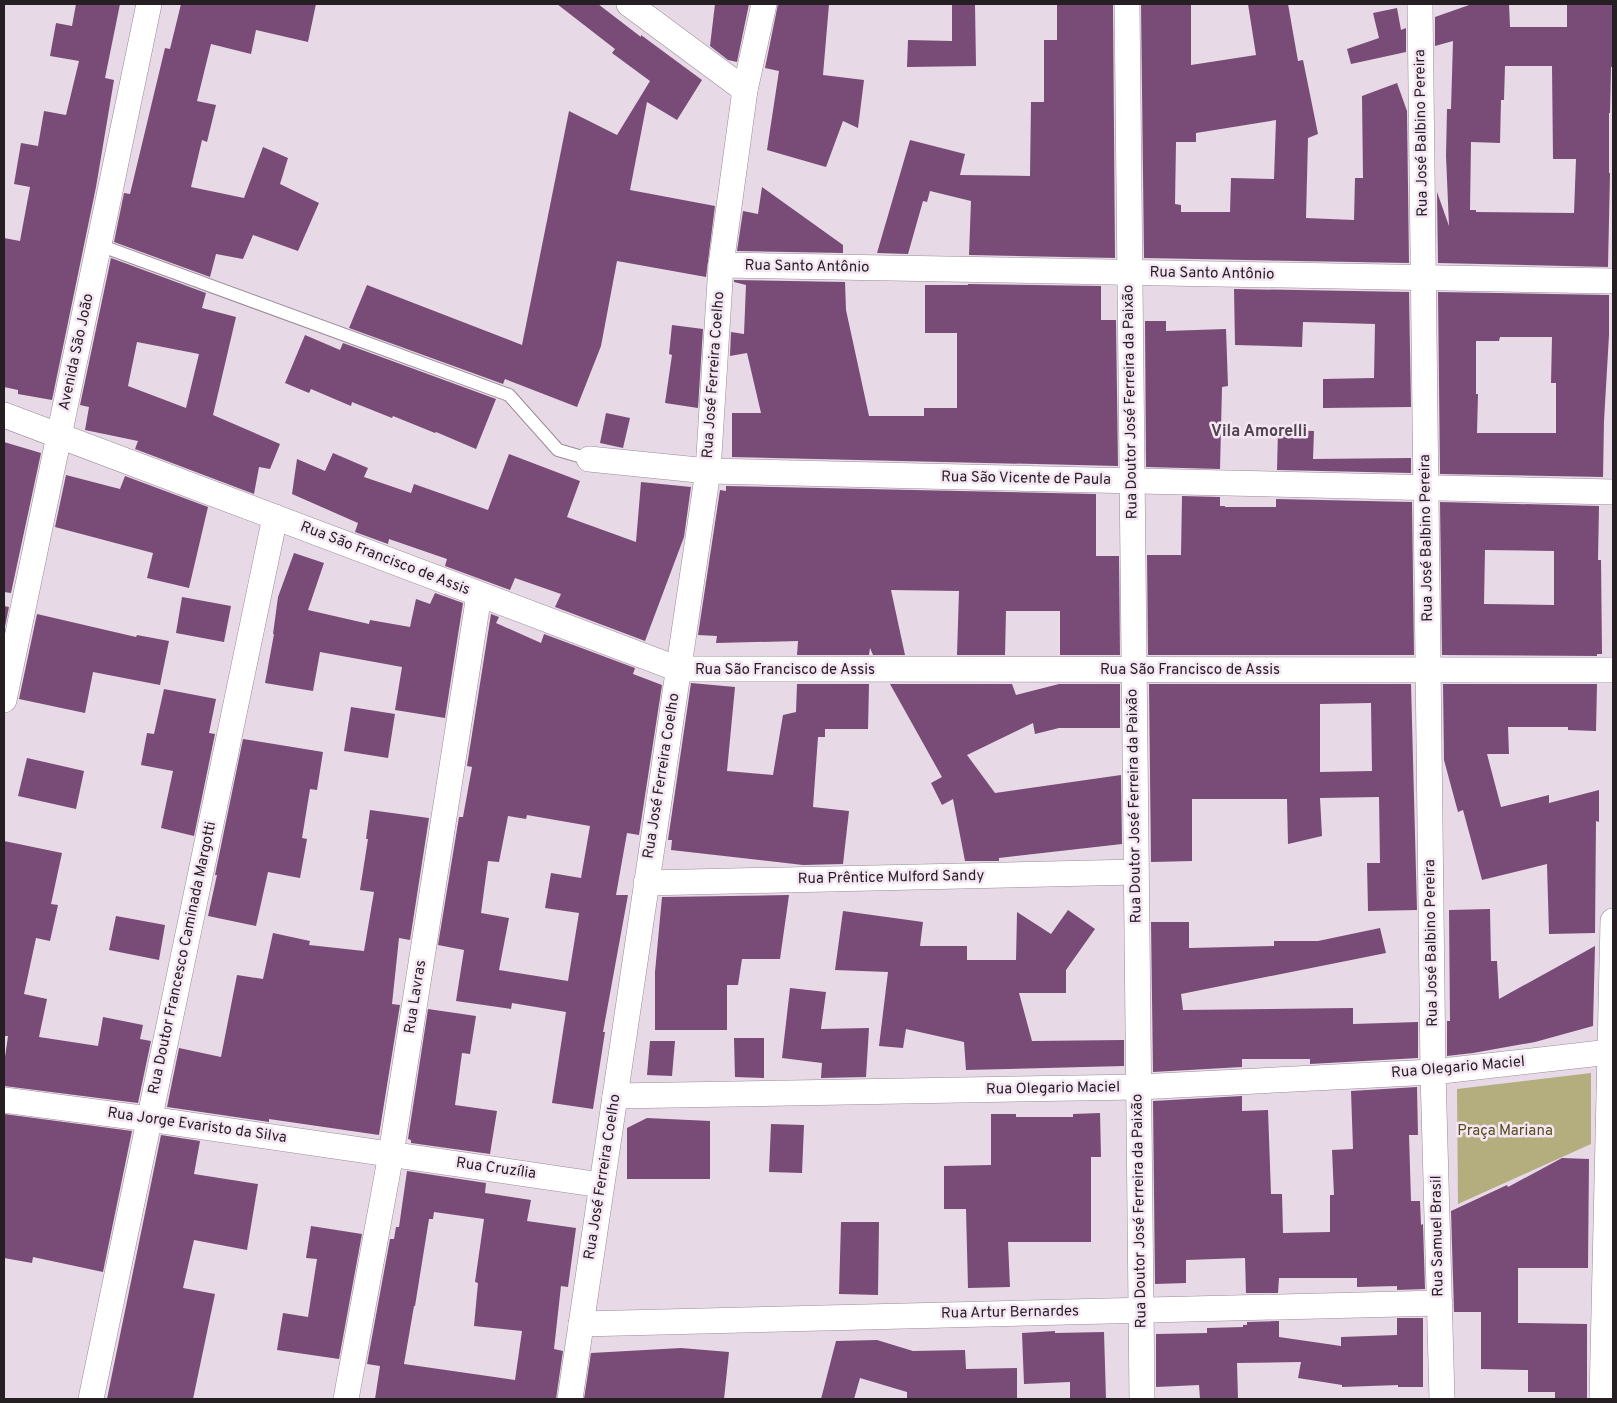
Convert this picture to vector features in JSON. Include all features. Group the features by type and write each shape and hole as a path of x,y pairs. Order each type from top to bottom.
{"street":[{"name":"Avenida São João","path":"4,700 148,4"},
{"path":"629,4 745,90"},
{"name":"Rua José Ferreira Coelho","path":"570,1399 708,471 721,265 745,90 764,4"},
{"name":"Rua Doutor José Ferreira da Paixão","path":"1126,4 1142,1399"},
{"name":"Rua José Balbino Pereira","path":"1420,4 1434,1072"},
{"name":"Rua Santo Antônio","path":"721,265 1613,281"},
{"name":"Rua São Francisco de Assis","path":"4,415 678,670 1613,670"},
{"name":"Rua São Vicente de Paula","path":"589,459 708,471 1613,492"},
{"name":"Rua Doutor Francesco Caminada Margotti","path":"91,1399 275,517"},
{"name":"Rua Lavras","path":"346,1399 391,1154 479,595"},
{"name":"Rua Prêntice Mulford Sandy","path":"646,883 1136,872"},
{"path":"1602,1399 1608,1326 1613,921"},
{"name":"Rua Olegario Maciel","path":"615,1096 1138,1087 1434,1072 1610,1052"},
{"name":"Rua Samuel Brasil","path":"1434,1072 1442,1399"},
{"name":"Rua Jorge Evaristo da Silva","path":"4,1100 391,1154"},
{"name":"Rua Cruzília","path":"391,1154 601,1185"},
{"name":"Rua Artur Bernardes","path":"581,1324 1440,1303"}],"lane":[{"path":"99,245 508,394 558,450 589,459"}],"green space":[{"name":"Praça Mariana","path":"1591,1073 1591,1144 1458,1204 1457,1089"}],"building":[{"path":"76,4 120,4 105,78 114,80 96,187 52,400 18,394 18,390 4,387 4,238 20,241 30,187 14,184 21,143 38,146 44,111 66,115 79,61 50,56 56,23 72,26"},
{"path":"181,4 316,4 308,42 256,30 251,54 211,44 197,101 216,105 207,142 202,140 191,187 244,198 263,147 288,158 280,184 319,203 298,251 253,235 243,259 216,254 210,277 114,242 124,193 130,194 165,48 170,49"},
{"path":"557,4 598,4 702,80 677,120 647,102 630,190 715,206 706,277 617,261 601,346 577,407 505,379 503,384 349,328 367,285 522,345 569,111 617,135 650,81 612,53 615,49"},
{"path":"715,4 749,4 737,62 728,60 710,46"},
{"path":"778,4 829,4 823,75 864,80 858,128 843,121 826,167 767,150 779,71 765,68"},
{"path":"952,4 975,4 976,66 907,67 908,40 952,41"},
{"path":"1057,4 1113,4 1115,258 969,255 971,201 930,191 927,202 923,201 908,254 877,253 910,140 965,154 960,175 1030,176 1031,102 1044,102 1044,40 1057,40"},
{"path":"1141,4 1191,4 1191,65 1256,55 1248,4 1288,4 1298,61 1303,60 1318,134 1308,138 1306,218 1354,220 1355,178 1363,178 1362,96 1397,83 1407,111 1409,263 1144,258","holes":["1276,120 1274,179 1231,178 1230,212 1181,212 1181,205 1175,204 1176,142 1196,142 1196,133"]},
{"path":"1472,4 1509,4 1510,27 1567,27 1567,4 1613,4 1613,67 1611,67 1609,113 1608,267 1438,263 1437,192 1449,226 1446,156 1447,109 1451,109 1453,41 1435,46 1435,17","holes":["1505,66 1552,66 1553,159 1576,159 1574,213 1476,212 1476,210 1470,210 1471,142 1500,143 1501,100 1504,100"]},
{"path":"1397,8 1401,30 1406,28 1406,52 1351,64 1347,49 1379,38 1373,13"},
{"path":"762,187 843,245 843,253 737,251 743,211 758,214"},
{"path":"111,258 206,293 202,308 236,317 213,415 280,444 270,469 259,467 254,494 135,449 138,441 85,430 89,407 80,405","holes":["137,342 199,354 186,408 128,386"]},
{"path":"734,280 845,282 846,310 869,416 924,416 924,408 957,408 957,333 925,333 925,285 1101,286 1101,320 1116,320 1118,466 732,457 732,413 761,413 747,353 730,356 731,332 744,334 746,285 734,282"},
{"path":"1234,289 1409,292 1411,407 1323,408 1323,379 1374,378 1375,324 1303,322 1302,347 1235,345"},
{"path":"1438,292 1609,295 1603,477 1440,474","holes":["1500,337 1552,337 1551,383 1556,383 1556,433 1477,433 1476,341 1499,341"]},
{"path":"1145,321 1166,321 1166,331 1226,329 1228,386 1222,387 1220,469 1146,467"},
{"path":"672,325 703,329 698,408 665,403 672,355 669,354"},
{"path":"305,335 340,350 343,343 496,399 476,449 393,416 392,418 352,402 351,406 311,389 309,393 285,383"},
{"path":"606,413 630,418 623,448 600,443"},
{"path":"1278,430 1314,431 1313,459 1411,458 1411,473 1277,470"},
{"path":"4,442 41,453 11,593 4,592"},
{"path":"333,453 368,468 364,477 411,493 414,484 488,510 509,454 580,481 567,517 636,542 641,482 691,487 684,537 645,641 555,607 561,594 515,578 510,590 445,566 447,559 389,539 388,544 355,532 358,523 292,494 297,459 325,471"},
{"path":"66,475 120,489 125,476 208,507 189,588 147,578 153,553 55,527"},
{"path":"726,486 1096,494 1096,556 1119,556 1120,655 1060,655 1060,611 1006,611 1005,655 957,655 959,591 891,590 905,655 873,655 870,648 869,655 797,655 798,641 716,643 717,636 698,635 720,490 726,491"},
{"path":"1182,496 1220,497 1220,506 1225,507 1276,507 1276,499 1412,502 1414,655 1148,655 1147,555 1181,555"},
{"path":"1440,502 1599,506 1598,560 1601,560 1602,654 1597,654 1597,656 1442,655","holes":["1485,550 1554,551 1554,605 1484,604"]},
{"path":"294,553 324,563 308,610 369,624 370,620 410,627 416,599 430,604 435,593 463,603 445,718 395,710 402,667 320,652 313,691 265,683 274,634 278,597"},
{"path":"182,597 231,606 224,642 176,633"},
{"path":"4,606 9,607 4,631"},
{"path":"37,614 136,637 137,635 169,641 160,685 93,672 85,713 19,699"},
{"path":"491,614 499,617 496,623 541,643 544,634 635,668 633,674 662,685 639,835 627,833 616,895 628,895 603,1032 605,1032 593,1109 552,1103 566,1012 512,1003 511,1009 456,1001 464,950 438,945 459,817 463,817 472,767 467,766","holes":["527,815 590,826 581,878 551,873 545,908 579,913 568,981 499,970 509,918 481,913 488,861 499,862 508,816 526,819"]},
{"path":"691,683 735,687 727,771 773,775 783,715 796,712 797,684 869,684 868,729 825,729 825,737 818,737 813,807 849,811 843,864 803,865 671,850 672,840 668,840"},
{"path":"890,684 1012,684 1016,695 1059,684 1120,684 1120,728 1059,728 1035,734 1033,723 967,755 995,793 1121,775 1122,844 999,858 999,861 965,861 953,799 942,805 931,783 942,777"},
{"path":"1149,684 1411,684 1417,910 1368,911 1367,863 1380,863 1379,797 1320,798 1322,836 1288,844 1287,799 1192,799 1192,861 1151,862","holes":["1371,703 1372,771 1320,772 1320,704"]},
{"path":"1443,684 1597,684 1596,731 1568,730 1568,727 1508,727 1509,754 1487,754 1501,807 1549,795 1549,803 1599,790 1599,822 1596,821 1595,933 1549,934 1547,864 1482,880 1463,810 1458,812 1444,760"},
{"path":"164,689 216,699 209,733 215,734 194,836 161,828 173,771 141,765 147,733 154,734"},
{"path":"351,707 395,714 388,758 344,751"},
{"path":"243,739 323,752 317,790 310,789 302,838 307,839 300,878 268,872 256,926 208,916"},
{"path":"27,758 84,771 76,809 18,796"},
{"path":"370,810 429,818 410,940 399,938 392,1004 400,1005 379,1135 269,1119 269,1122 167,1107 179,1048 221,1057 237,975 263,979 273,933 310,941 309,945 364,951 374,892 360,890 368,839 366,839"},
{"path":"4,841 62,853 51,904 58,905 50,941 36,938 24,994 47,999 39,1037 98,1046 103,1017 143,1025 140,1039 151,1041 138,1103 4,1086 4,1064 8,1036 4,1036"},
{"path":"789,895 780,959 742,959 738,985 727,985 727,1030 655,1030 655,972 662,897"},
{"path":"1490,909 1491,961 1497,961 1499,999 1595,946 1593,1026 1535,1042 1447,1056 1447,1021 1450,1021 1449,910"},
{"path":"1068,910 1095,929 1066,970 1066,993 1019,993 1032,1041 1124,1040 1124,1066 966,1070 964,1042 906,1029 903,1048 879,1046 888,972 835,970 843,911 923,922 920,946 967,946 967,960 1016,960 1017,912 1051,934"},
{"path":"116,916 165,925 159,960 109,950"},
{"path":"1151,922 1189,922 1189,948 1274,946 1274,941 1318,941 1380,928 1386,953 1181,994 1183,1010 1353,1008 1353,1024 1418,1022 1418,1058 1310,1064 1310,1059 1242,1059 1242,1067 1153,1072"},
{"path":"790,988 826,992 821,1029 869,1028 866,1077 821,1078 822,1063 782,1058"},
{"path":"428,1009 476,1016 470,1054 462,1053 455,1105 497,1111 490,1154 411,1143 411,1140 408,1139"},
{"path":"734,1038 764,1038 764,1078 735,1077"},
{"path":"650,1041 675,1041 672,1076 647,1075"},
{"path":"1417,1087 1418,1135 1409,1135 1411,1201 1420,1201 1421,1225 1423,1224 1425,1289 1397,1290 1397,1286 1357,1287 1357,1278 1279,1278 1278,1293 1246,1293 1245,1258 1186,1260 1186,1283 1155,1284 1153,1101 1242,1096 1242,1111 1268,1110 1271,1194 1282,1194 1283,1233 1330,1232 1330,1195 1334,1195 1332,1150 1353,1149 1351,1091"},
{"path":"1100,1113 1101,1157 1091,1157 1091,1242 1008,1242 1010,1287 968,1288 966,1209 944,1209 944,1166 991,1165 991,1114 1016,1114 1016,1117 1073,1117 1073,1114"},
{"path":"4,1114 132,1131 103,1272 33,1257 32,1263 4,1258"},
{"path":"647,1118 710,1121 710,1179 627,1179 627,1128"},
{"path":"771,1124 804,1125 802,1173 769,1172"},
{"path":"161,1135 200,1141 194,1174 258,1184 247,1250 194,1240 183,1288 215,1294 193,1399 107,1399"},
{"path":"1562,1158 1589,1159 1588,1268 1518,1268 1518,1323 1587,1324 1587,1399 1555,1399 1555,1392 1528,1392 1528,1370 1481,1369 1481,1312 1454,1312 1451,1211 1507,1185 1508,1187"},
{"path":"407,1171 486,1183 485,1193 531,1200 527,1221 576,1228 568,1287 561,1286 554,1349 563,1351 556,1399 375,1399 380,1366 367,1364 390,1239 394,1239 396,1227 399,1227","holes":["434,1212 484,1219 475,1282 478,1283 474,1326 522,1331 515,1380 404,1364 429,1219 433,1219"]},
{"path":"841,1222 879,1222 878,1295 839,1294"},
{"path":"311,1226 362,1234 339,1359 277,1350 283,1313 308,1317 317,1259 306,1258"},
{"path":"1397,1318 1423,1318 1423,1387 1398,1387 1398,1385 1342,1387 1342,1385 1298,1378 1301,1362 1237,1363 1238,1399 1200,1399 1199,1385 1156,1387 1156,1334 1207,1333 1207,1328 1243,1327 1243,1325 1247,1325 1247,1322 1279,1321 1279,1337 1341,1346 1341,1337 1397,1335"},
{"path":"1055,1331 1055,1333 1104,1332 1106,1399 1070,1399 1070,1382 1024,1384 1022,1333"},
{"path":"877,1340 913,1351 965,1350 966,1369 1017,1368 1017,1399 907,1399 907,1392 860,1378 854,1399 821,1399 836,1341"},
{"path":"681,1348 729,1352 724,1399 584,1399 591,1353"}],"district":[{"name":"Vila Amorelli","path":"1259,432"}]}
